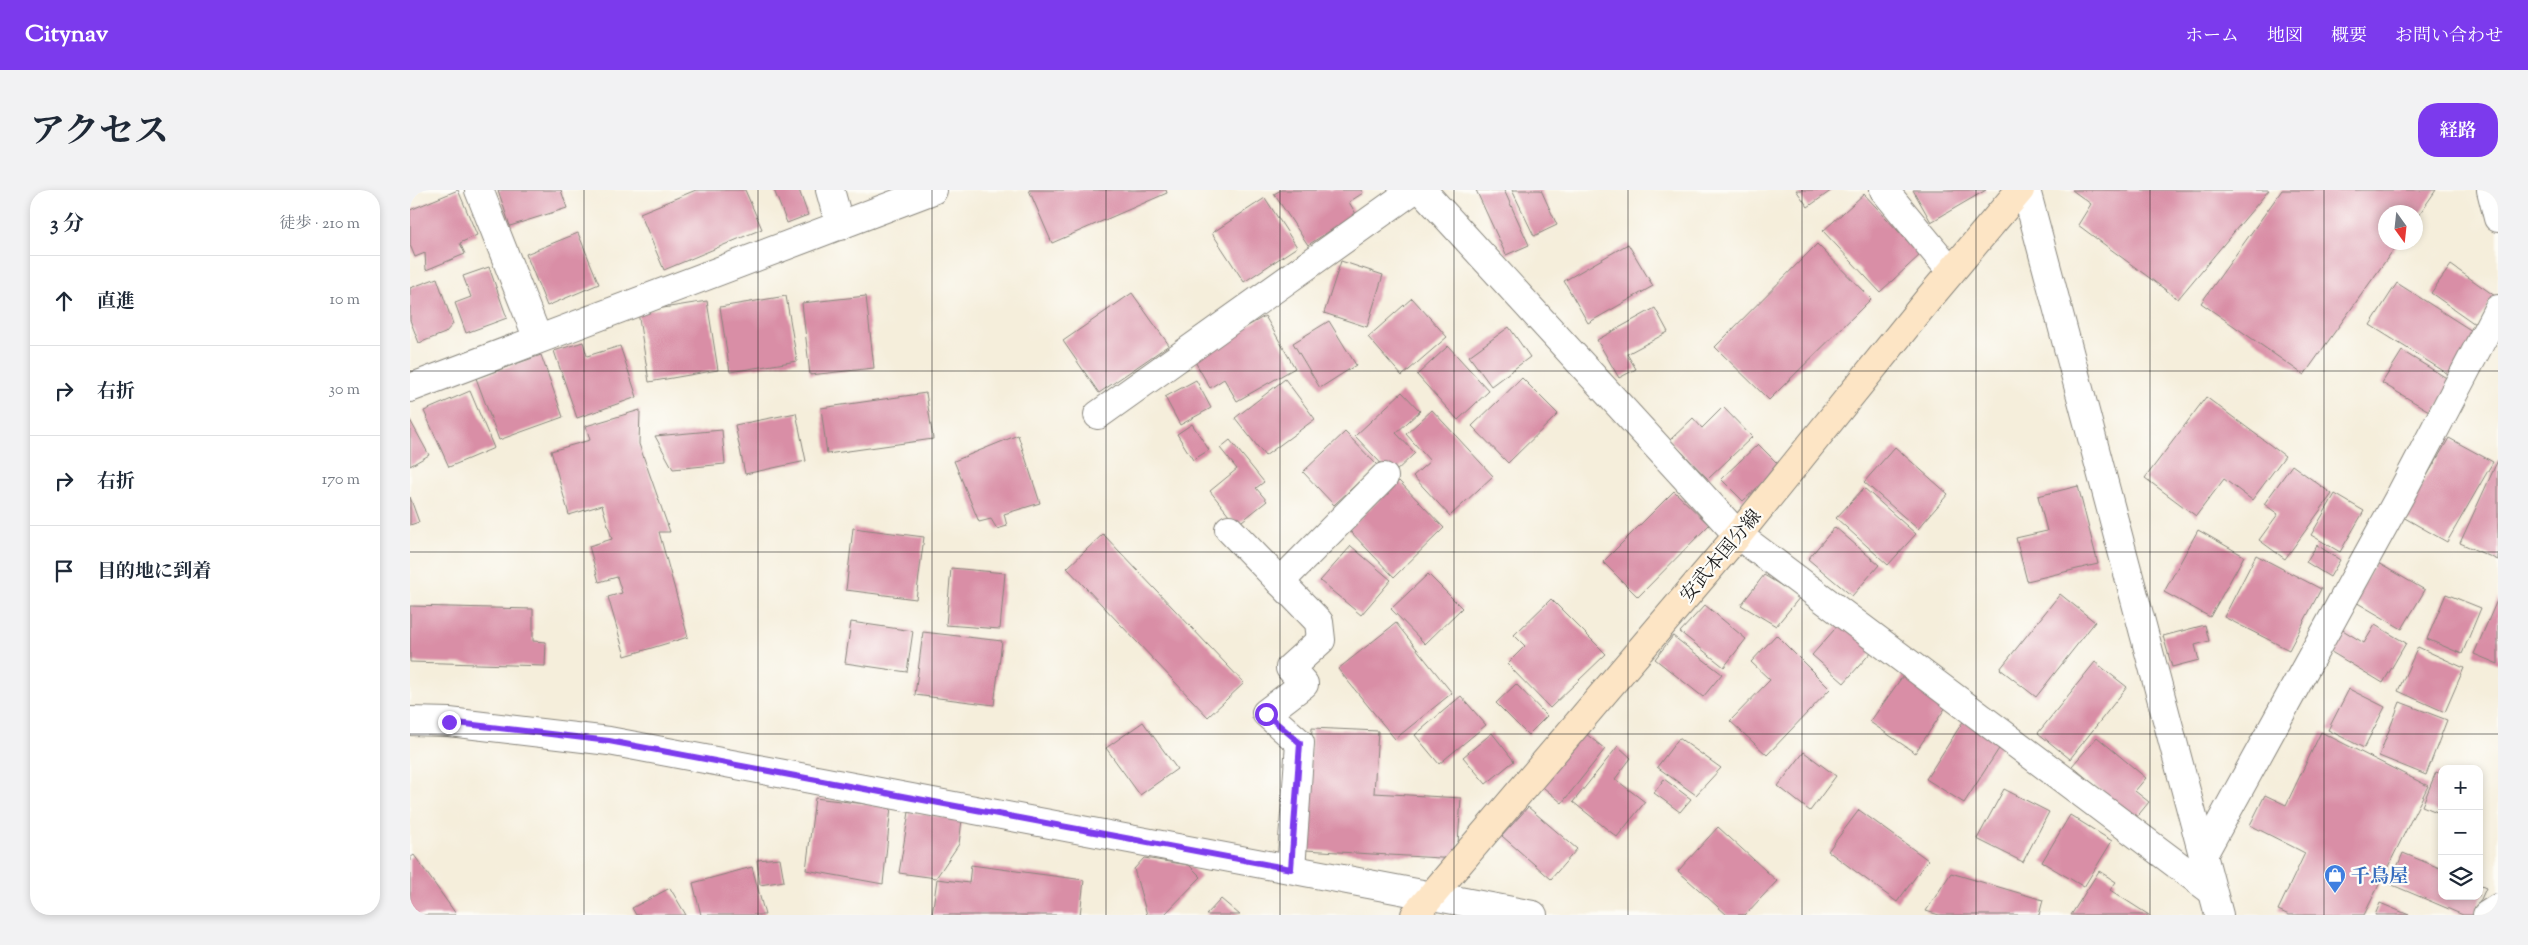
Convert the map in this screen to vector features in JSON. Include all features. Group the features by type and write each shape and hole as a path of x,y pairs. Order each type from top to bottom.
{"main road":[{"name":"安武本国分線","path":"1423,905 1738,535 1951,271 2020,190"}],"street":[{"path":"479,190 538,339"},
{"path":"830,190 840,226"},
{"path":"410,388 933,190"},
{"path":"1098,415 1413,190"},
{"path":"1422,190 1738,535 2216,903"},
{"path":"1884,190 1951,271"},
{"path":"2026,190 2216,903"},
{"path":"2491,190 2498,218"},
{"path":"2204,853 2396,503 2498,309"},
{"path":"1280,582 1384,477"},
{"path":"1229,529 1319,622 1320,640 1290,668 1304,684 1266,714 1300,743 1291,869"},
{"path":"410,721 449,722 609,741 1291,869 1423,905 1533,915"},
{"path":"2487,915 2498,908"}],"building":[{"path":"458,190 477,235 460,243 465,254 426,270 425,253 415,257 410,245 410,210"},
{"path":"498,190 561,190 567,208 510,226"},
{"path":"696,190 745,190 762,229 664,270 640,213"},
{"path":"774,190 799,190 808,215 787,223"},
{"path":"1029,190 1166,190 1167,193 1052,243"},
{"path":"1281,190 1361,190 1363,193 1349,202 1356,214 1308,245 1274,194"},
{"path":"1476,190 1504,190 1529,245 1506,255"},
{"path":"1512,190 1541,190 1557,225 1534,236"},
{"path":"1796,190 1832,190 1808,207"},
{"path":"1913,190 1986,190 1931,222"},
{"path":"2072,190 2269,190 2178,299 2078,225 2091,204"},
{"path":"2282,190 2436,190 2423,209 2423,205 2378,205 2378,250 2393,250 2304,375 2201,303"},
{"path":"1864,194 1920,255 1880,292 1823,231"},
{"path":"1265,198 1297,247 1244,282 1212,233"},
{"path":"578,233 599,284 547,306 526,254"},
{"path":"1628,244 1653,286 1588,323 1564,281"},
{"path":"1817,244 1871,299 1769,400 1715,347"},
{"path":"1341,261 1383,275 1367,327 1324,313"},
{"path":"2451,265 2495,296 2475,324 2431,293"},
{"path":"489,267 507,318 466,333 455,303 471,297 463,276"},
{"path":"437,278 453,324 445,333 419,343 410,320 410,288"},
{"path":"2397,283 2480,336 2453,377 2370,325"},
{"path":"1132,293 1169,345 1099,393 1063,341"},
{"path":"786,296 797,361 730,372 720,307"},
{"path":"866,296 874,368 810,375 802,303"},
{"path":"1412,298 1447,337 1402,376 1368,337"},
{"path":"707,301 718,370 649,382 638,312"},
{"path":"1655,308 1668,332 1627,354 1636,369 1619,378 1597,340"},
{"path":"1265,316 1295,368 1237,401 1224,379 1210,388 1193,358"},
{"path":"1329,321 1356,365 1320,388 1293,343"},
{"path":"1509,327 1530,357 1491,386 1469,356"},
{"path":"583,342 587,356 620,346 637,397 577,418 554,351"},
{"path":"1448,346 1489,391 1458,420 1417,375"},
{"path":"2402,351 2453,382 2434,414 2382,383"},
{"path":"541,355 563,417 499,440 476,378"},
{"path":"1522,378 1558,414 1508,463 1472,426"},
{"path":"1285,379 1315,419 1265,456 1235,418"},
{"path":"1196,380 1211,408 1180,425 1165,397"},
{"path":"470,391 494,448 449,467 424,411"},
{"path":"1402,392 1420,411 1396,433 1415,453 1392,475 1355,436"},
{"path":"926,393 933,439 827,454 821,408"},
{"path":"2206,397 2285,456 2252,500 2224,479 2196,516 2145,478"},
{"path":"1723,407 1752,437 1708,479 1670,440 1693,418 1702,428"},
{"path":"640,410 639,444 670,532 659,532 688,637 625,656 608,597 622,593 617,577 599,582 589,546 612,539 602,505 569,515 551,451 590,440 586,426"},
{"path":"1432,410 1493,476 1450,516 1413,476 1430,461 1406,434"},
{"path":"796,413 806,461 745,474 735,425"},
{"path":"410,420 429,455 410,466"},
{"path":"1192,424 1209,450 1193,460 1177,434"},
{"path":"722,430 725,464 673,469 655,436"},
{"path":"1345,432 1377,465 1334,505 1303,472"},
{"path":"1018,435 1040,503 1004,514 1007,526 997,529 991,519 979,522 954,461"},
{"path":"2449,438 2493,462 2447,542 2403,517"},
{"path":"1230,440 1264,482 1256,488 1267,501 1237,525 1210,491 1237,469 1220,448"},
{"path":"1758,444 1780,466 1743,501 1721,479"},
{"path":"1895,447 1948,494 1918,529 1864,482"},
{"path":"2498,460 2498,560 2460,543"},
{"path":"2292,465 2332,494 2285,559 2259,540 2278,514 2264,504"},
{"path":"1399,481 1444,528 1394,577 1348,529"},
{"path":"2078,486 2098,564 2027,581 2016,538 2047,531 2038,496"},
{"path":"1864,488 1916,534 1888,565 1836,518"},
{"path":"1674,491 1709,525 1638,597 1603,562"},
{"path":"2335,494 2364,511 2340,552 2311,535"},
{"path":"410,497 419,522 410,525"},
{"path":"1835,527 1879,565 1852,596 1808,559"},
{"path":"853,528 924,537 916,599 846,590"},
{"path":"2198,530 2244,556 2210,617 2164,592"},
{"path":"1103,534 1244,683 1208,717 1067,568"},
{"path":"2317,545 2340,560 2330,577 2306,562"},
{"path":"1351,546 1391,580 1361,615 1320,581"},
{"path":"2256,555 2321,589 2289,650 2224,617"},
{"path":"2376,562 2425,590 2402,629 2354,601"},
{"path":"951,568 1005,573 1000,629 946,625"},
{"path":"1428,574 1462,608 1425,644 1391,609"},
{"path":"1764,575 1800,597 1776,626 1741,605"},
{"path":"2060,594 2095,622 2036,697 2000,669"},
{"path":"2446,594 2481,608 2462,654 2427,639"},
{"path":"2498,598 2498,664 2474,654"},
{"path":"1551,599 1606,654 1550,708 1507,664 1525,646 1514,635"},
{"path":"1705,605 1746,639 1724,667 1680,632"},
{"path":"410,606 533,609 533,641 546,642 545,666 410,662"},
{"path":"851,622 913,631 907,672 845,663"},
{"path":"1841,622 1873,650 1844,683 1812,655"},
{"path":"1396,623 1452,693 1395,739 1338,669"},
{"path":"2205,625 2209,641 2195,645 2199,660 2172,667 2163,636"},
{"path":"2375,625 2406,643 2383,683 2328,650 2341,629 2364,643"},
{"path":"923,632 1002,641 994,705 915,695"},
{"path":"1776,635 1830,689 1767,755 1730,721 1770,680 1751,662"},
{"path":"1673,636 1722,674 1703,697 1655,659"},
{"path":"2418,647 2464,668 2445,712 2398,691"},
{"path":"2095,662 2127,687 2070,759 2038,733"},
{"path":"1905,673 1948,704 1915,753 1870,722"},
{"path":"1516,684 1547,716 1528,735 1496,703"},
{"path":"2349,689 2385,707 2364,748 2328,730"},
{"path":"1461,696 1486,725 1439,764 1415,735"},
{"path":"2400,702 2447,720 2426,775 2379,756"},
{"path":"1964,720 2002,744 1964,803 1926,779"},
{"path":"1143,722 1177,769 1140,795 1106,748"},
{"path":"1312,728 1378,731 1374,793 1461,798 1457,859 1305,850"},
{"path":"1581,730 1605,749 1562,803 1538,783"},
{"path":"2321,732 2428,786 2364,915 2289,915 2278,910 2305,853 2250,825 2265,795 2286,805"},
{"path":"1492,733 1514,761 1486,784 1463,757"},
{"path":"2097,737 2146,778 2135,791 2149,802 2135,819 2072,766"},
{"path":"1679,738 1721,768 1696,795 1657,767"},
{"path":"1618,746 1631,758 1615,779 1645,802 1617,837 1573,802"},
{"path":"1804,752 1836,776 1810,811 1778,786"},
{"path":"2436,772 2438,773 2438,812 2422,806"},
{"path":"1664,779 1691,799 1680,812 1654,793"},
{"path":"2004,789 2049,812 2023,862 1977,839"},
{"path":"815,798 891,807 883,884 806,870"},
{"path":"1528,807 1577,849 1551,879 1502,836"},
{"path":"1859,810 1928,860 1897,902 1828,851"},
{"path":"909,812 962,820 959,844 936,878 899,873"},
{"path":"2070,815 2112,841 2084,887 2042,862"},
{"path":"1718,827 1777,881 1745,915 1727,915 1678,871"},
{"path":"2403,853 2438,867 2438,900 2481,900 2474,915 2463,915 2390,884"},
{"path":"414,855 456,914 410,915 410,858"},
{"path":"780,858 784,881 760,885 757,860"},
{"path":"1144,858 1189,865 1201,877 1164,915 1147,915 1134,869"},
{"path":"971,865 1084,880 1080,915 932,915 937,879 969,883"},
{"path":"752,867 765,915 701,915 693,883"},
{"path":"2099,871 2116,882 2110,890 2149,915 2071,915"},
{"path":"1951,873 2043,900 2039,915 1939,915 1926,911"},
{"path":"670,888 686,915 636,915 632,908"},
{"path":"1221,899 1240,915 1206,915"},
{"path":"2380,903 2409,915 2375,915"}],"place":[{"name":"千鳥屋","path":"2335,894"}],"route":[{"path":"449,722 609,741 1291,869 1300,743 1266,714"}]}
